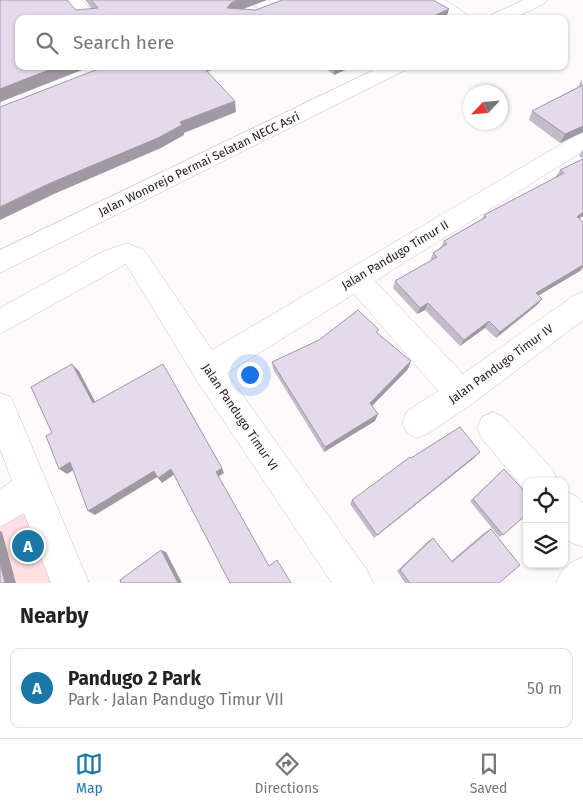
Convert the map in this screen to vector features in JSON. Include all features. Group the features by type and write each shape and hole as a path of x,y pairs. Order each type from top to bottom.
{"street":[{"path":"72,0 87,15"},
{"path":"432,0 458,15"},
{"path":"506,15 538,0"},
{"path":"248,15 269,4"},
{"name":"Jalan Wonorejo Permai Selatan NECC Asri","path":"0,262 390,70"},
{"name":"Jalan Pandugo Timur II","path":"207,369 583,141"},
{"name":"Jalan Pandugo Timur VI","path":"0,322 126,253 135,257 207,369 354,583"},
{"path":"356,278 461,394"},
{"name":"Jalan Pandugo Timur IV","path":"418,422 461,394 583,304"},
{"path":"0,408 70,583"},
{"path":"493,428 537,478"},
{"path":"0,509 32,488"},
{"path":"568,512 583,529"},
{"path":"575,583 583,576"}],"shaded area":[{"path":"32,488 70,583 0,583 0,509"}],"building":[{"path":"0,0 67,0 76,10 98,8 91,0 238,0 231,3 227,8 256,10 282,0 433,0 449,9 436,15 15,15 15,70 49,70 0,89"},
{"path":"96,70 206,70 235,101 180,122 182,125 158,138 48,184 0,207 0,107"},
{"path":"583,85 583,126 565,134 532,111"},
{"path":"583,159 583,212 577,217 583,222 583,265 536,293 542,299 500,332 489,321 464,340 428,303 420,308 395,281 437,257 433,253 447,244 444,241 486,217 484,215 564,173 560,170"},
{"path":"358,310 379,330 376,332 411,361 370,403 378,414 325,447 272,362 319,340"},
{"path":"72,364 93,403 163,364 222,468 216,472 269,566 277,560 291,583 230,583 171,469 158,478 154,471 88,511 70,462 59,469 46,436 52,433 31,387"},
{"path":"460,427 480,452 377,535 352,500 410,457"},
{"path":"504,469 523,490 523,518 503,535 473,499"},
{"path":"491,529 520,565 499,583 410,583 400,570 433,538 452,562"},
{"path":"161,550 178,583 121,583 120,580"},
{"path":"0,563 5,583 0,583"}],"place":[{"name":"Pandugo 2 Park","path":"28,546"}]}
